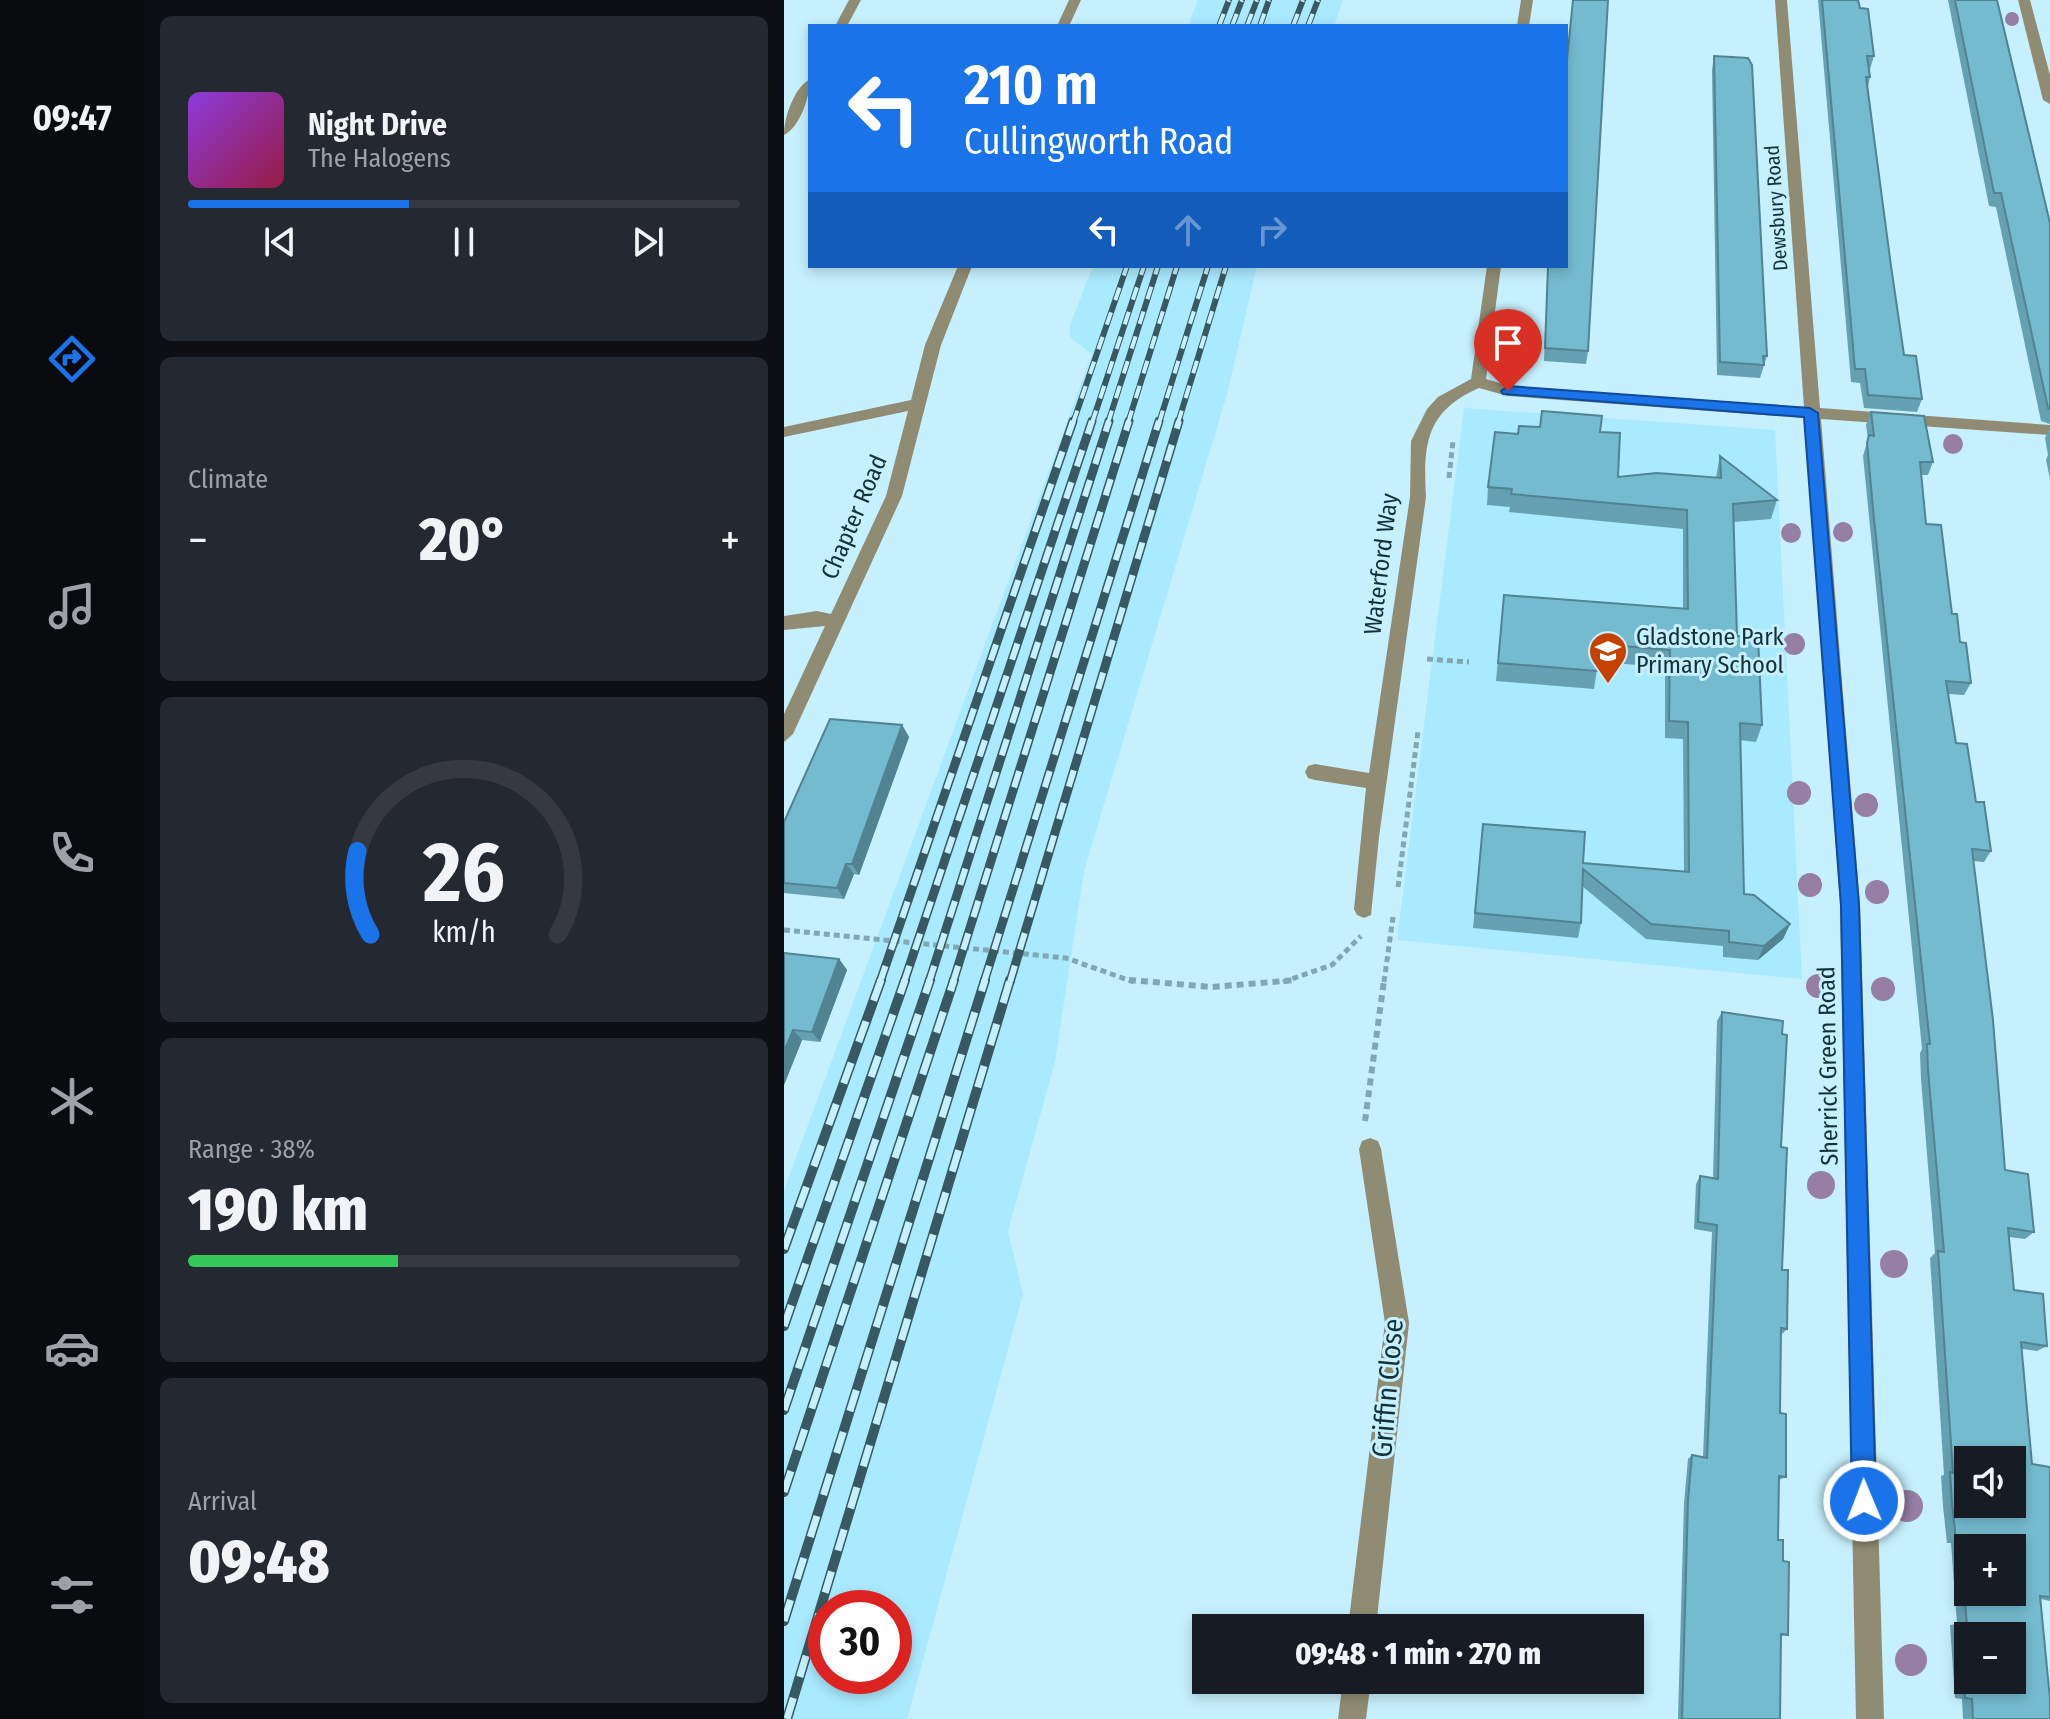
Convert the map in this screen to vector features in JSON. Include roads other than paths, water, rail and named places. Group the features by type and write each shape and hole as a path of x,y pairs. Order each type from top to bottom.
{"street":[{"path":"842,24 855,0"},
{"path":"1064,24 1075,0"},
{"path":"1523,24 1527,0"},
{"name":"Dewsbury Road","path":"1781,0 1810,413"},
{"path":"2024,0 2050,100"},
{"path":"784,131 808,87"},
{"name":"Chapter Road","path":"784,734 894,496 933,345 964,268"},
{"path":"1494,268 1478,382 1508,391 2050,430"},
{"name":"Waterford Way","path":"1364,909 1369,837 1418,497 1414,455 1420,435 1441,401 1452,391 1478,382"},
{"path":"784,432 917,404"},
{"name":"Sherrick Green Road","path":"1810,413 1850,905 1870,1719"},
{"path":"784,623 817,618 835,621"},
{"path":"1315,772 1377,782"},
{"name":"Griffin Close","path":"1364,1614 1397,1323 1367,1138"},
{"path":"1352,1719 1355,1694"}],"railway":[{"path":"1220,24 1229,0"},
{"path":"1233,24 1242,0"},
{"path":"1248,24 1257,0"},
{"path":"1261,24 1269,0"},
{"path":"1294,24 1303,0"},
{"path":"1309,24 1318,0"},
{"path":"1073,423 1126,268"},
{"path":"1092,423 1143,268"},
{"path":"1108,423 1157,268"},
{"path":"1128,423 1176,268"},
{"path":"1159,423 1207,268"},
{"path":"1178,423 1225,268"},
{"path":"880,982 1073,421"},
{"path":"904,982 1092,421"},
{"path":"929,982 1109,421"},
{"path":"953,982 1129,421"},
{"path":"984,982 1159,421"},
{"path":"1010,982 1179,421"},
{"path":"784,1249 881,980"},
{"path":"784,1326 905,980"},
{"path":"784,1410 930,980"},
{"path":"784,1492 954,980"},
{"path":"784,1621 985,980"},
{"path":"787,1719 1010,980"}],"place":[{"name":"Gladstone Park Primary School","path":"1608,685"}]}
